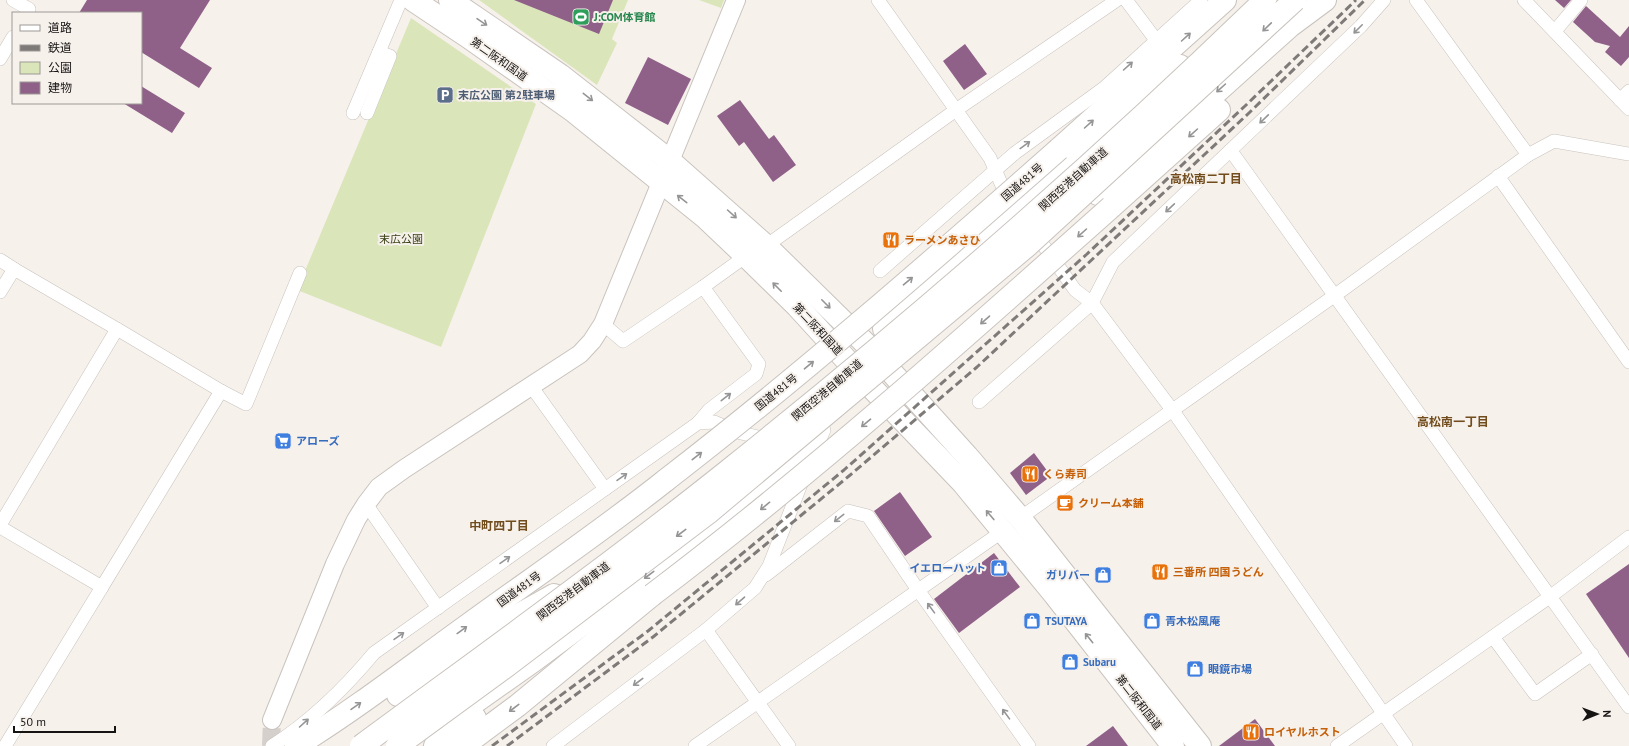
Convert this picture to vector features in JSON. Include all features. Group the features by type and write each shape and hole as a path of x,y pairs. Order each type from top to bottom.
{"highway":[{"name":"第二阪和国道","path":"413,0 572,110 706,218 797,306 872,388 963,482 1173,746"},
{"name":"第二阪和国道","path":"450,0 560,76 670,161 766,246 867,345 967,456 1020,518 1200,746"},
{"name":"国道481号","path":"296,746 350,711 620,517 810,365 1060,149 1225,0"},
{"path":"349,746 467,664 700,488 867,345 1019,211 1213,38 1251,0"},
{"name":"関西空港自動車道","path":"361,746 597,573 723,475 821,395 1014,232 1209,55 1265,0"},
{"name":"関西空港自動車道","path":"397,746 505,667 720,502 1028,245 1295,0"},
{"path":"463,746 517,706 694,541 1202,105 1290,26 1325,0"},
{"path":"413,746 536,660 625,604 652,594 718,545 864,425 1111,207 1215,114 1333,0"},
{"path":"448,660 620,517"},
{"path":"322,746 508,621 584,577"},
{"path":"435,746 512,692 625,604"}],"street":[{"path":"13,0 30,7"},
{"path":"353,113 401,0"},
{"path":"272,720 335,564 356,520 379,487 404,469 580,354 592,342 603,324 736,0"},
{"path":"878,0 990,158 1002,188 1075,290 1092,303 1172,411 1406,746"},
{"path":"766,246 956,110 1117,0"},
{"path":"1126,0 1156,40"},
{"path":"880,271 1015,153 1104,88 1201,0"},
{"path":"980,402 1092,303 1113,262 1361,26 1384,0"},
{"path":"1416,0 1528,155"},
{"path":"1524,0 1626,100"},
{"path":"1555,31 1581,0"},
{"path":"0,59 12,38"},
{"path":"367,112 390,56 379,52"},
{"path":"1020,518 1334,296 1528,155 1554,141 1629,154"},
{"path":"1231,151 1629,707"},
{"path":"1498,176 1629,362"},
{"path":"603,324 623,341 704,287 746,256"},
{"path":"0,260 221,391 246,404 300,273"},
{"path":"0,292 14,269"},
{"path":"272,746 296,730 350,682 374,653 698,423 709,410 756,374 759,364 704,287"},
{"path":"102,587 0,526 117,329"},
{"path":"531,386 605,489"},
{"path":"5,746 221,391"},
{"path":"698,423 714,422 737,432 758,437"},
{"path":"553,746 706,630 755,588 769,566 794,500 824,430"},
{"path":"366,504 438,608"},
{"path":"760,580 848,511 868,516 918,590 1029,746"},
{"path":"696,746 1003,531"},
{"path":"1336,746 1384,714 1551,596 1629,537"},
{"path":"706,630 789,746"},
{"path":"1493,637 1535,694 1592,654"}],"green space":[{"path":"479,0 628,0 612,39 617,43 597,85"},
{"path":"699,0 724,0 721,8"},
{"name":"末広公園","path":"411,18 536,104 441,347 297,290"}],"building":[{"path":"87,0 210,0 180,48 212,68 199,88 142,53 142,12 80,12"},
{"name":"J:COM体育館","path":"514,0 613,0 599,34"},
{"path":"1555,0 1571,0 1564,8"},
{"path":"1586,6 1620,37 1629,26 1629,57 1621,66 1605,52 1610,46 1595,42 1573,22"},
{"path":"965,44 987,74 964,90 943,61"},
{"path":"648,57 691,79 668,125 625,103"},
{"path":"142,87 185,113 172,133 125,104 142,104"},
{"path":"740,100 769,139 774,135 796,165 773,182 744,142 739,146 717,116"},
{"name":"くら寿司","path":"1034,453 1051,476 1026,495 1010,473"},
{"path":"900,492 932,537 905,556 874,511"},
{"path":"994,553 1020,587 959,633 934,599"},
{"path":"1629,564 1629,658 1586,594"},
{"name":"ロイヤルホスト","path":"1255,719 1275,746 1219,746"},
{"path":"1113,726 1128,746 1086,746"}],"tunnel":[{"path":"271,746 272,720"}],"railway":[{"path":"492,746 648,631 844,470 1087,254 1356,0"},
{"path":"507,746 653,637 849,476 977,367 1250,112 1365,0"}],"place":[{"name":"J:COM体育館","path":"581,17"},
{"name":"末広公園 第2駐車場","path":"445,95"},
{"name":"ラーメンあさひ","path":"891,240"},
{"name":"アローズ","path":"283,441"},
{"name":"くら寿司","path":"1030,474"},
{"name":"クリーム本舗","path":"1065,503"},
{"name":"イエローハット","path":"999,568"},
{"name":"三番所 四国うどん","path":"1160,572"},
{"name":"ガリバー","path":"1103,575"},
{"name":"TSUTAYA","path":"1032,621"},
{"name":"青木松風庵","path":"1152,621"},
{"name":"Subaru","path":"1070,662"},
{"name":"眼鏡市場","path":"1195,669"},
{"name":"ロイヤルホスト","path":"1251,732"}],"district":[{"name":"高松南二丁目","path":"1206,178"},
{"name":"高松南一丁目","path":"1453,421"},
{"name":"中町四丁目","path":"499,525"}]}
